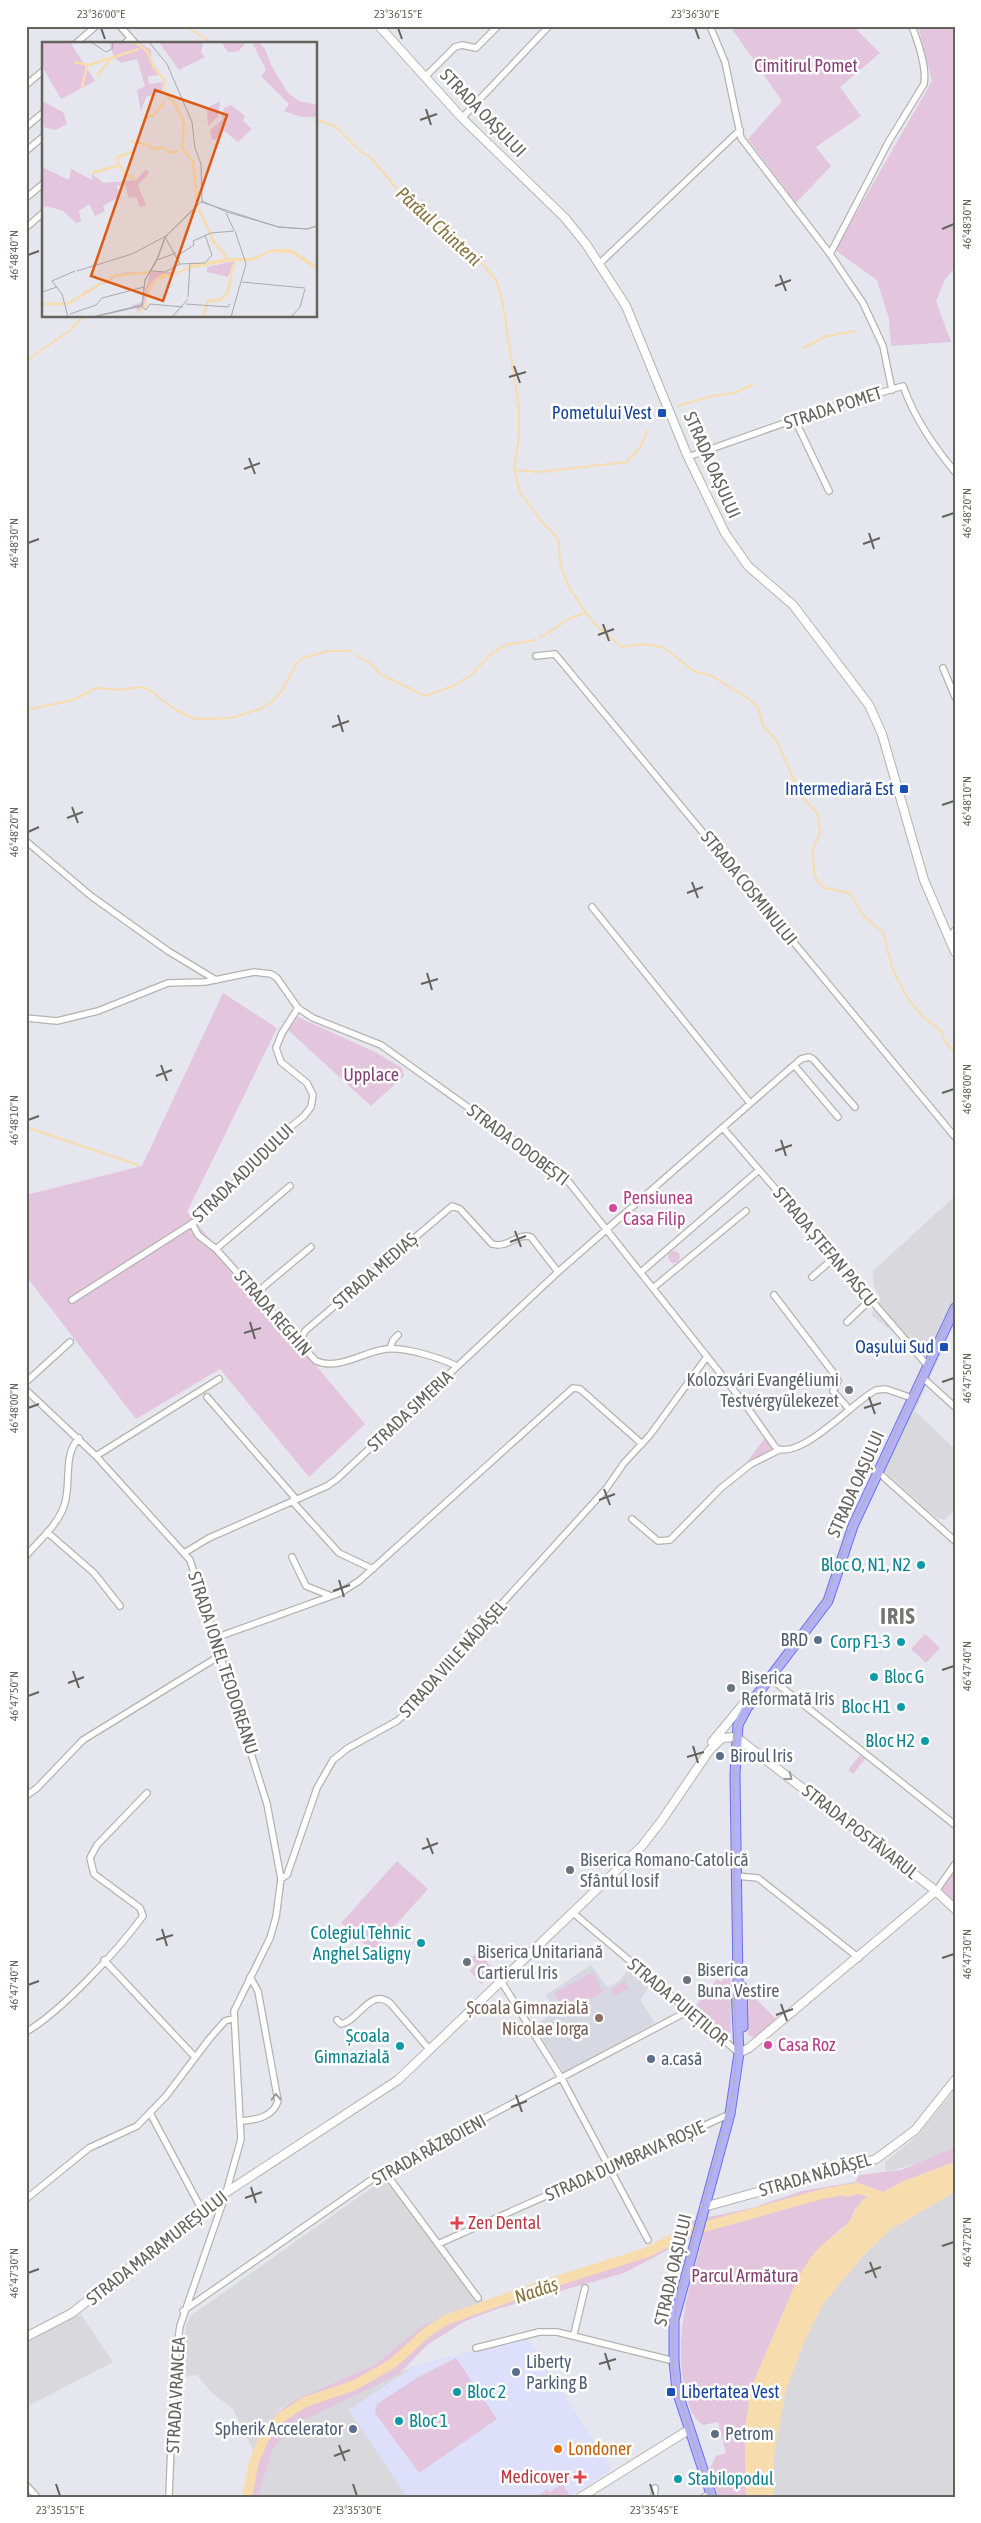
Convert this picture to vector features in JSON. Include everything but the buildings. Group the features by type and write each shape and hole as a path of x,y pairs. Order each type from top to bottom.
{"main road":[{"name":"STRADA OAȘULUI","path":"379,26 462,118 565,218 599,264 633,320 688,457 711,508 738,553 748,566 793,605 868,705 882,734 924,880 955,952"},
{"name":"STRADA OAȘULUI","path":"709,2496 677,2391 674,2361 674,2320 730,2114 739,2053 743,2050 742,1988 738,1984 736,1876 736,1737 738,1727 742,1716 828,1600 847,1541 912,1398 954,1313"},
{"path":"709,1751 712,1742 745,1702 757,1695"},
{"path":"723,1728 738,1727"},
{"name":"STRADA MARAMUREȘULUI","path":"26,2337 72,2313 202,2210 219,2201 233,2188 398,2080 650,1837 709,1751 721,1738 736,1737"},
{"name":"STRADA POSTĂVARUL","path":"736,1737 936,1891 955,1909"},
{"path":"739,2053 749,2048 859,1958 936,1891"},
{"name":"STRADA NĂDĂȘEL","path":"703,2210 876,2159 915,2130 955,2080"},
{"path":"581,2497 689,2429"}],"street":[{"path":"77,42 96,26"},
{"path":"120,26 134,42"},
{"path":"425,77 454,47 462,45 476,48 498,26"},
{"path":"462,118 549,26"},
{"name":"STRADA POMET","path":"688,457 795,420 892,390 883,346 863,303 830,254 741,138 725,62 710,26"},
{"path":"830,254 889,140 924,84 925,78 921,58 912,26"},
{"path":"126,42 131,38"},
{"path":"26,85 42,72"},
{"path":"26,127 42,114"},
{"path":"599,264 740,130"},
{"path":"26,151 42,138"},
{"path":"26,198 42,185"},
{"path":"27,227 42,214"},
{"path":"892,390 903,386 914,413 932,443 955,472"},
{"path":"795,420 829,491"},
{"name":"STRADA COSMINULUI","path":"536,656 555,654 955,1137"},
{"path":"943,668 955,696"},
{"path":"26,841 91,896 168,951 216,980"},
{"path":"592,907 750,1103"},
{"path":"949,938 955,930"},
{"name":"STRADA ODOBEȘTI","path":"26,1018 57,1021 98,1012 168,982 216,980 254,972 271,974 277,978 298,1008 313,1018 381,1045 564,1176 779,1450"},
{"name":"STRADA ADJUDULUI","path":"72,1300 192,1223 282,1134 304,1116 311,1107 313,1095 307,1083 281,1062 276,1048 282,1033 298,1008"},
{"path":"838,1117 794,1065 805,1057 813,1059 855,1107"},
{"name":"STRADA SIMERIA","path":"184,1553 209,1538 337,1479 558,1272 794,1065"},
{"name":"STRADA ȘTEFAN PASCU","path":"723,1128 928,1365"},
{"path":"641,1272 759,1170"},
{"path":"216,1249 290,1186"},
{"name":"STRADA MEDIAȘ","path":"301,1339 305,1332 452,1206 460,1209 492,1244 508,1244 526,1235 531,1237 558,1272"},
{"path":"653,1288 746,1211"},
{"name":"STRADA REGHIN","path":"192,1223 198,1235 216,1249 291,1334 301,1339 303,1347 312,1358 321,1363 341,1362 390,1348 404,1350 458,1366"},
{"path":"256,1293 311,1247"},
{"path":"812,1278 834,1256"},
{"path":"774,1295 835,1375 838,1381 833,1391 849,1409"},
{"path":"847,1322 870,1299"},
{"path":"390,1348 393,1340 398,1335"},
{"path":"26,1382 70,1342"},
{"name":"STRADA VIILE NĂDĂȘEL","path":"250,1977 270,1938 276,1917 281,1879 286,1875 317,1788 333,1760 348,1748 397,1721 419,1702 458,1652 593,1504 624,1463 642,1444 706,1358"},
{"path":"922,1377 955,1407"},
{"path":"96,1456 219,1379"},
{"path":"215,1638 350,1588 573,1388 580,1389 642,1444"},
{"path":"632,1518 658,1541 670,1540 721,1488 751,1464 779,1450 788,1450 808,1442 872,1392 881,1388 912,1398"},
{"name":"STRADA IONEL TEODOREANU","path":"26,1390 96,1456 184,1553 195,1573 267,1804 281,1879"},
{"path":"207,1397 339,1553 373,1569"},
{"path":"26,1556 47,1532 64,1508 68,1494 71,1449 79,1438"},
{"path":"878,1472 955,1541"},
{"path":"47,1532 94,1573 120,1606"},
{"path":"292,1557 306,1586 330,1596"},
{"path":"26,1796 38,1788 83,1740 221,1655"},
{"path":"770,1678 955,1825"},
{"path":"26,2032 41,2023 104,1960 143,1913 135,1903 94,1874 90,1864 92,1852 147,1793"},
{"path":"936,1891 955,1864"},
{"path":"736,1876 758,1878 859,1958"},
{"name":"STRADA PUIEȚILOR","path":"572,1912 688,2012 739,2053"},
{"path":"104,1960 195,2057"},
{"path":"241,2121 264,2117 275,2108 278,2101 258,1991 250,1977"},
{"path":"226,2193 240,2148 241,2121 234,2018 235,2005 250,1977"},
{"path":"501,1981 562,2079 648,2240"},
{"path":"337,2020 341,2024 346,2023 366,2005 376,2000 384,2000 390,2003 430,2050"},
{"name":"STRADA RĂZBOIENI","path":"183,2311 384,2171 688,2012"},
{"path":"26,2199 83,2153 130,2131 166,2096 195,2057 225,2022 234,2018"},
{"path":"150,2113 202,2210"},
{"name":"STRADA DUMBRAVA ROȘIE","path":"438,2244 730,2114"},
{"path":"384,2171 478,2298"},
{"name":"STRADA VRANCEA","path":"169,2497 174,2368 183,2311 219,2201 233,2188"},
{"path":"574,2334 586,2288"},
{"path":"476,2348 539,2332 574,2334 674,2361"},
{"path":"26,2485 37,2497"},
{"path":"654,2497 655,2488"}],"shaded area":[{"path":"955,1196 955,1321 915,1411 955,1449 955,1509 945,1520 935,1517 884,1471 912,1411 926,1358 871,1315 880,1298 874,1286 873,1271"},
{"name":"Școala Gimnazială Nicolae Iorga","path":"591,1965 607,1987 619,1981 631,1966 651,1984 640,2000 655,2023 564,2073 534,2025 556,2012 546,1995"},
{"path":"955,2089 955,2147 918,2163 886,2172 885,2162 918,2135"},
{"path":"955,2162 955,2192 891,2229 862,2257 823,2304 804,2342 785,2393 774,2455 774,2497 746,2497 745,2429 751,2388 798,2278 818,2249 848,2223 860,2203 869,2196 858,2194 844,2198 855,2182 883,2192 904,2181"},
{"path":"387,2177 434,2245 484,2302 436,2320 376,2364 281,2408 262,2430 254,2452 233,2409 211,2392 197,2375 184,2376 183,2348 186,2325 192,2315"},
{"path":"955,2192 955,2497 774,2497 774,2455 785,2393 804,2342 823,2304 862,2257 891,2229"},
{"path":"81,2314 113,2362 26,2407 26,2343"},
{"path":"527,2337 612,2469 569,2497 407,2497 349,2410 416,2365"},
{"path":"416,2365 349,2410 407,2497 258,2497 273,2449 294,2425"}],"green space":[{"name":"Cimitirul Pomet","path":"730,26 853,26 880,53 840,87 861,116 816,147 831,166 796,203 748,139 782,101"},
{"path":"918,26 955,26 955,268 945,279 936,301 951,342 891,346 889,319 877,280 835,250 932,81"},
{"path":"223,993 277,1028 187,1212 365,1424 309,1477 220,1369 136,1419 26,1276 26,1195 142,1166"},
{"name":"Upplace","path":"298,1017 375,1052 402,1068 404,1076 371,1106 288,1030"},
{"path":"672,1251 676,1251 680,1257 676,1263 672,1263 668,1259 668,1255"},
{"path":"765,1438 773,1449 747,1462"},
{"path":"925,1634 940,1648 926,1663 911,1649"},
{"path":"860,1755 865,1759 853,1774 848,1770"},
{"path":"397,1861 428,1889 372,1951 341,1923"},
{"path":"955,1864 955,1909 937,1889"},
{"path":"478,1952 496,1972 481,1984 470,1971 476,1964 471,1958"},
{"path":"730,1971 731,2032 725,2035 693,2009 717,1979 721,1982"},
{"path":"593,1972 603,1992 565,2013 554,1993"},
{"path":"625,1981 628,1989 614,1996 611,1989"},
{"path":"746,1989 776,2019 755,2038 748,2035"},
{"path":"955,2147 955,2162 904,2181 883,2192 855,2182 859,2175 901,2170"},
{"name":"Parcul Armătura","path":"855,2182 851,2196 858,2194 869,2197 855,2209 850,2221 817,2250 798,2278 751,2388 745,2429 746,2497 719,2497 710,2468 716,2456 726,2453 718,2422 703,2425 699,2422 689,2405 682,2375 681,2345 684,2316 689,2287 704,2231 624,2273 500,2308 465,2321 427,2345 399,2374 294,2425 273,2449 258,2497 244,2497 253,2455 263,2431 280,2410 293,2401 376,2364 424,2325 484,2302 642,2252 694,2220 752,2208 802,2191"},
{"path":"456,2358 497,2419 419,2473 375,2413 377,2404 417,2378"},
{"path":"562,2484 569,2494 565,2497 537,2497 547,2489 550,2492"}],"waterway":[{"name":"Pârâul Chinteni","path":"185,26 211,42"},
{"name":"Pârâul Chinteni","path":"318,120 336,127 360,151 371,158 404,197 418,203 449,237 463,245 496,280 502,299 519,408 519,438 514,467 520,492 559,542 560,564 569,587 595,624 622,647 643,644 663,647 694,671 712,676 757,706 764,727 776,740 802,797 818,814 820,832 813,850 814,871 817,881 825,888 850,893 864,916 883,932 893,970 907,997 922,1016 942,1032 945,1042 955,1053"},
{"path":"26,361 69,331 82,318"},
{"path":"803,348 827,336 855,331"},
{"path":"678,406 712,396 734,393 752,385"},
{"path":"515,470 540,472 627,462 641,446 648,430"},
{"path":"540,638 570,618 585,613"},
{"path":"356,655 370,663 380,674 425,696 453,686 470,676 490,655 505,645 535,640"},
{"path":"26,710 73,700 96,688 121,690 140,687 148,689 176,710 195,719 231,718 260,709 272,702 281,692 297,663 303,658 328,651 350,651"},
{"path":"26,1127 138,1165"},
{"name":"Nadăș","path":"247,2497 254,2462 263,2440 280,2418 305,2402 355,2385 393,2363 426,2333 446,2320 535,2288 648,2252 686,2232 822,2194 856,2188 863,2190"}],"tram line":[{"path":"711,2497 679,2398 673,2369 673,2329 679,2292 734,2087 736,2055 734,1977 735,1731 743,1712 826,1601 846,1540 955,1302"}],"place":[{"name":"Pometului Vest","path":"662,413"},
{"name":"Intermediară Est","path":"904,789"},
{"name":"Pensiunea Casa Filip","path":"613,1208"},
{"name":"Oașului Sud","path":"944,1347"},
{"name":"Kolozsvári Evangéliumi Testvérgyülekezet","path":"849,1390"},
{"name":"Bloc O, N1, N2","path":"921,1565"},
{"name":"BRD","path":"818,1640"},
{"name":"Corp F1-3","path":"901,1642"},
{"name":"Bloc G","path":"874,1677"},
{"name":"Biserica Reformată Iris","path":"731,1688"},
{"name":"Bloc H1","path":"901,1707"},
{"name":"Bloc H2","path":"925,1741"},
{"name":"Biroul Iris","path":"720,1756"},
{"name":"Biserica Romano-Catolică Sfântul Iosif","path":"570,1870"},
{"name":"Colegiul Tehnic Anghel Saligny","path":"421,1943"},
{"name":"Biserica Unitariană Cartierul Iris","path":"467,1962"},
{"name":"Biserica Buna Vestire","path":"687,1980"},
{"name":"Școala Gimnazială Nicolae Iorga","path":"599,2018"},
{"name":"Casa Roz","path":"768,2045"},
{"name":"Școala Gimnazială","path":"400,2046"},
{"name":"a.casă","path":"651,2059"},
{"name":"Zen Dental","path":"457,2223"},
{"name":"Liberty Parking B","path":"516,2372"},
{"name":"Bloc 2","path":"457,2392"},
{"name":"Libertatea Vest","path":"671,2392"},
{"name":"Bloc 1","path":"399,2421"},
{"name":"Spherik Accelerator","path":"353,2429"},
{"name":"Petrom","path":"715,2434"},
{"name":"Londoner","path":"558,2449"},
{"name":"Medicover","path":"580,2477"},
{"name":"Stabilopodul","path":"678,2479"}],"district":[{"name":"IRIS","path":"898,1616"}]}
